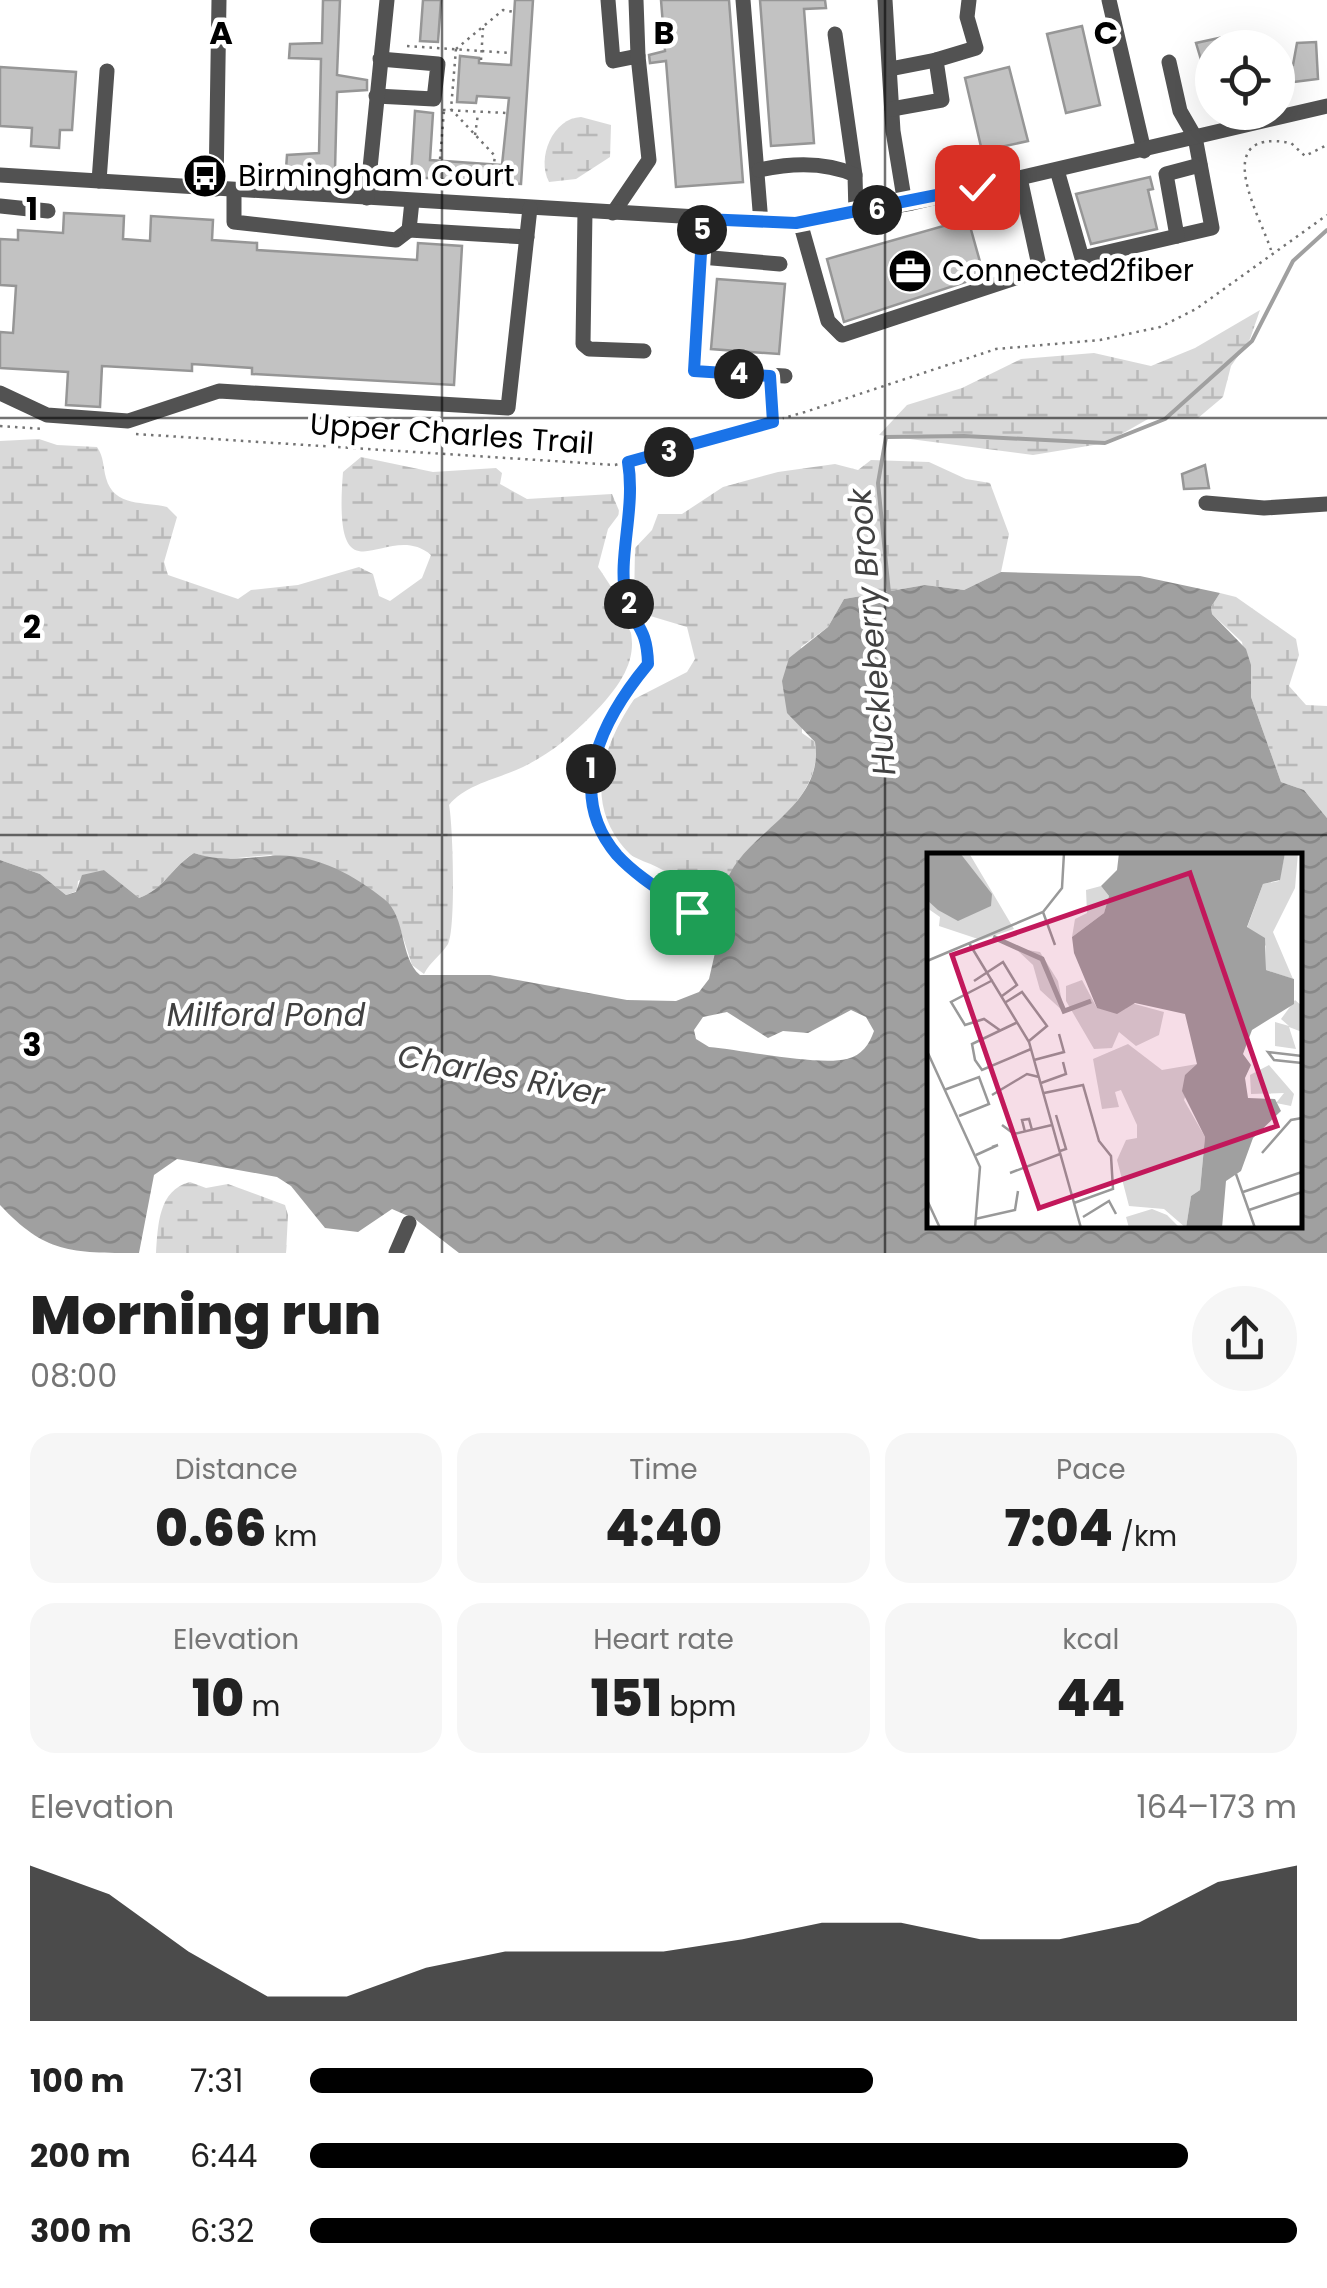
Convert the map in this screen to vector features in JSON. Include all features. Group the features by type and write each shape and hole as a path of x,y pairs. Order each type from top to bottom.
{"street":[{"path":"216,189 219,0"},
{"path":"367,198 388,0"},
{"path":"608,0 613,61 638,56"},
{"path":"613,213 649,160 636,0"},
{"path":"743,0 762,222"},
{"path":"885,0 892,109 905,204"},
{"path":"890,69 976,48 967,17 969,0"},
{"path":"1110,0 1144,151"},
{"path":"835,34 845,84 856,214"},
{"path":"376,96 434,99 438,64 380,59"},
{"path":"892,109 942,100 936,60"},
{"path":"1057,170 1082,258 1212,228 1195,137 1180,111 1169,62"},
{"path":"100,181 106,71"},
{"path":"0,175 800,222 905,204 1327,106"},
{"path":"759,170 788,164 839,168 854,175"},
{"path":"1177,236 1166,174 1200,165"},
{"path":"800,222 828,321 842,335 1040,270 1020,178"},
{"path":"234,190 234,222 396,240 409,230 527,237"},
{"path":"409,230 412,201"},
{"path":"0,206 48,211"},
{"path":"0,393 46,415 128,422 219,391 508,408 530,208"},
{"path":"585,212 583,344 589,349 644,351"},
{"path":"703,219 694,371 778,376"},
{"path":"700,256 780,264"},
{"path":"1206,502 1264,508 1327,504"},
{"path":"396,1253 409,1223"}],"path":[{"path":"494,163 494,156 451,110 455,50 503,10 505,1"},
{"path":"503,10 514,12"},
{"path":"481,60 483,26"},
{"path":"404,46 512,53"},
{"path":"440,159 444,110"},
{"path":"451,110 507,112"},
{"path":"476,135 478,112"},
{"path":"1272,253 1245,188 1246,160 1251,152 1274,142 1291,143 1305,156 1327,145"},
{"name":"Upper Charles Trail","path":"129,434 426,451 463,458 628,462 773,422 996,349 1100,340 1160,328 1196,310 1327,215"},
{"path":"773,422 778,376"},
{"path":"0,426 52,430"},
{"path":"628,462 634,496 625,570 626,600 647,635 648,664 623,694 596,744 590,774 597,820 617,855 692,912 704,935"}],"green space":[{"path":"581,117 611,125 610,157 576,179 549,182 545,162 550,141 562,124"},
{"path":"1260,310 1250,339 1231,366 1223,397 1198,418 1148,419 1106,443 1033,455 879,435 907,405 962,388 1021,359 1094,353 1151,366 1195,348"},
{"path":"39,439 57,445 97,447 110,488 116,494 131,502 167,507 177,517 164,562 168,575 238,599 251,590 298,585 359,567 373,574 379,596 390,601 422,578 431,555 414,546 366,551 354,549 346,538 343,472 361,457 433,472 496,468 502,473 500,484 527,499 612,494 620,513 608,529 598,567 630,627 630,660 609,696 559,744 523,767 464,792 449,805 451,934 448,944 424,974 412,965 399,925 271,855 216,860 194,853 155,889 139,898 104,870 78,881 77,891 66,895 40,874 0,860 0,441"},
{"path":"871,460 929,462 966,479 990,483 1009,534 1001,572 964,590 925,585 844,599 828,627 801,647 802,733 815,742 815,765 807,787 740,862 715,904 702,904 663,870 619,848 609,837 598,803 595,763 607,713 687,672 695,659 687,627 647,615 634,605 635,548 652,530 658,514 682,514 723,487 778,472 835,464 858,470"},
{"path":"1220,593 1236,597 1296,639 1299,655 1289,686 1306,705 1327,706 1327,818 1304,790 1281,782 1251,697 1242,642 1212,614 1211,607"},
{"path":"190,1182 206,1188 228,1184 285,1205 286,1253 156,1253 159,1221 166,1201 179,1186"}],"water":[{"name":"Milford Pond","path":"1001,572 1140,576 1220,593 1211,607 1212,614 1246,649 1251,665 1251,697 1281,782 1304,790 1327,818 1327,1253 459,1253 415,1219 392,1209 358,1232 325,1228 291,1186 277,1177 177,1159 154,1175 139,1253 60,1247 31,1233 0,1205 0,860 40,874 66,895 76,892 82,875 104,870 139,898 155,890 194,853 223,858 286,856 316,861 345,873 384,899 396,916 409,958 420,975 490,975 627,1000 676,1001 699,992 709,979 720,931 711,907 734,866 790,809 811,779 815,742 787,713 782,681 789,658 828,627 844,599 925,585 964,590","holes":["851,1010 866,1017 874,1031 870,1041 857,1055 834,1061 709,1047 696,1039 694,1030 703,1017 727,1012 768,1038 783,1031 808,1033"]}],"building":[{"path":"323,0 340,0 337,75 367,80 367,90 337,92 335,170 286,169 287,155 319,153 321,59 289,58 290,44 322,43"},
{"path":"423,0 441,0 438,42 420,41"},
{"path":"515,0 533,0 521,184 411,177 415,111 433,113 430,160 502,165 509,98 477,96 476,103 457,102 460,56 479,58 479,63 511,65"},
{"path":"661,0 729,0 743,182 676,187 666,61 650,63 649,55 665,51"},
{"path":"760,0 825,0 826,8 804,9 814,143 771,146"},
{"path":"1082,26 1100,105 1066,113 1047,34"},
{"path":"1316,42 1318,79 1295,82 1297,43"},
{"path":"0,67 76,72 72,130 60,130 59,148 31,146 32,128 0,126"},
{"path":"1009,67 1028,141 982,151 965,78"},
{"path":"1150,177 1153,189 1148,190 1157,229 1091,244 1076,194"},
{"path":"64,213 124,216 123,239 150,241 151,216 213,220 212,240 257,243 257,250 417,260 418,243 462,246 454,385 252,374 252,368 192,364 192,371 102,366 100,407 66,405 68,372 0,368 0,332 13,333 16,286 0,285 0,239 18,240 18,230 63,233"},
{"path":"968,219 984,276 844,322 827,259"},
{"path":"717,279 785,284 779,354 711,349"},
{"path":"1205,465 1209,488 1184,489 1182,474"}],"waterway":[{"name":"Huckleberry Brook","path":"889,593 878,483 886,437 964,436 1105,443 1165,419 1252,341 1293,261 1327,230"}],"place":[{"name":"Birmingham Court","path":"205,176"},
{"name":"Connected2fiber","path":"910,271"}],"route":[{"path":"692,912 617,855 597,820 590,774 596,744 623,694 648,664 647,635 626,600 625,570 634,496 628,462 773,422 770,376 694,371 703,219 796,223 977,187"}],"water label":[{"name":"Charles River","path":"501,1075"}]}
